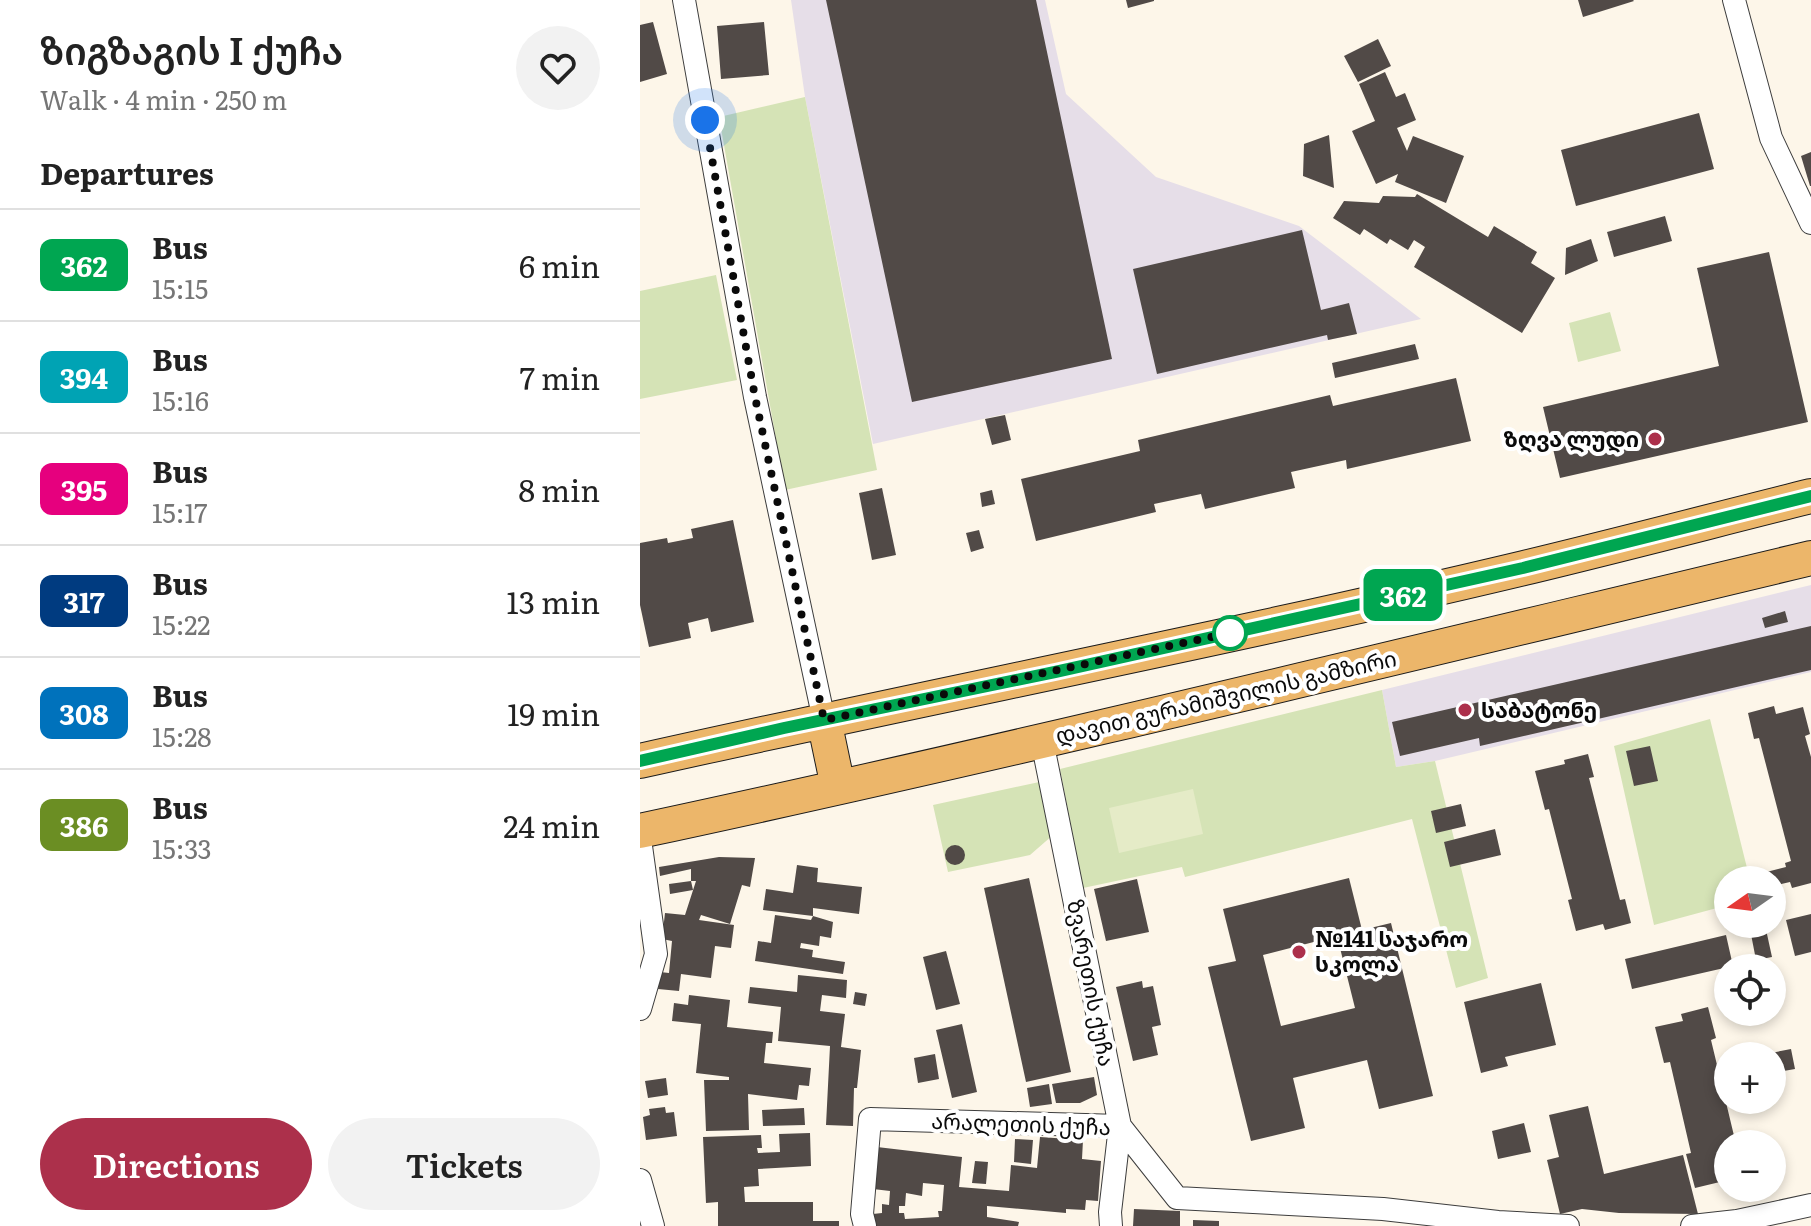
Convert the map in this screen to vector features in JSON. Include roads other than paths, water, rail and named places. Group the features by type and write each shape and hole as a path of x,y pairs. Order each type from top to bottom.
{"main road":[{"path":"640,761 1523,568 1811,496"},
{"name":"დავით გურამიშვილის გამზირი","path":"640,831 1042,741 1811,558"},
{"path":"824,720 838,787"}],"street":[{"path":"684,0 755,397 824,720"},
{"path":"1734,0 1771,138 1811,223"},
{"name":"ზვარეთის ქუჩა","path":"1042,741 1120,1126 1111,1226"},
{"path":"640,839 656,954 640,1009"},
{"name":"არალეთის ქუჩა","path":"865,1226 862,1214 870,1119 1120,1126 1177,1198 1384,1217 1568,1226"},
{"path":"640,1180 653,1226"},
{"path":"1692,1226 1737,1223 1811,1205"}],"place":[{"name":"ზღვა ლუდი","path":"1655,439"},
{"name":"საბატონე","path":"1465,710"},
{"name":"№141 საჯარო სკოლა","path":"1299,952"}]}
